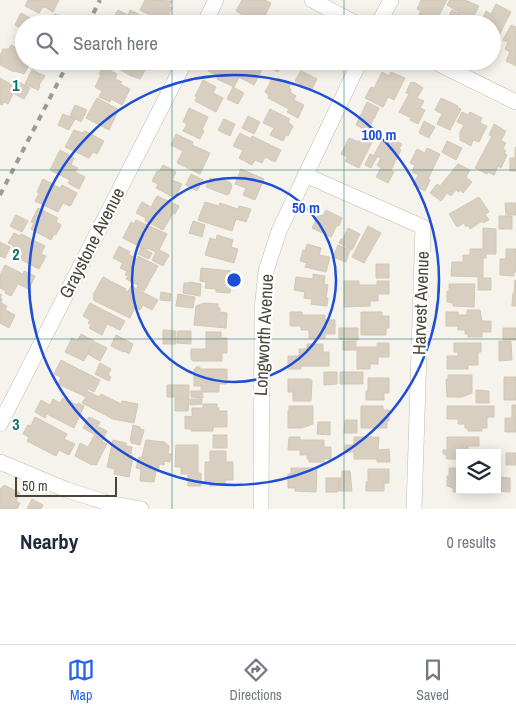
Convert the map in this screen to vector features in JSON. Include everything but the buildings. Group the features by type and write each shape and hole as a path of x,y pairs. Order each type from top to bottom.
{"street":[{"path":"208,15 216,0"},
{"path":"312,0 340,15"},
{"path":"383,15 391,0"},
{"name":"Graystone Avenue","path":"0,424 180,70"},
{"name":"Longworth Avenue","path":"261,509 262,310 266,271 279,231 356,70"},
{"path":"450,70 516,102"},
{"name":"Harvest Avenue","path":"305,175 424,226 414,509"},
{"path":"0,462 67,490 111,504 141,509"}],"railway":[{"path":"92,15 100,0"},
{"path":"0,195 64,70"}]}
